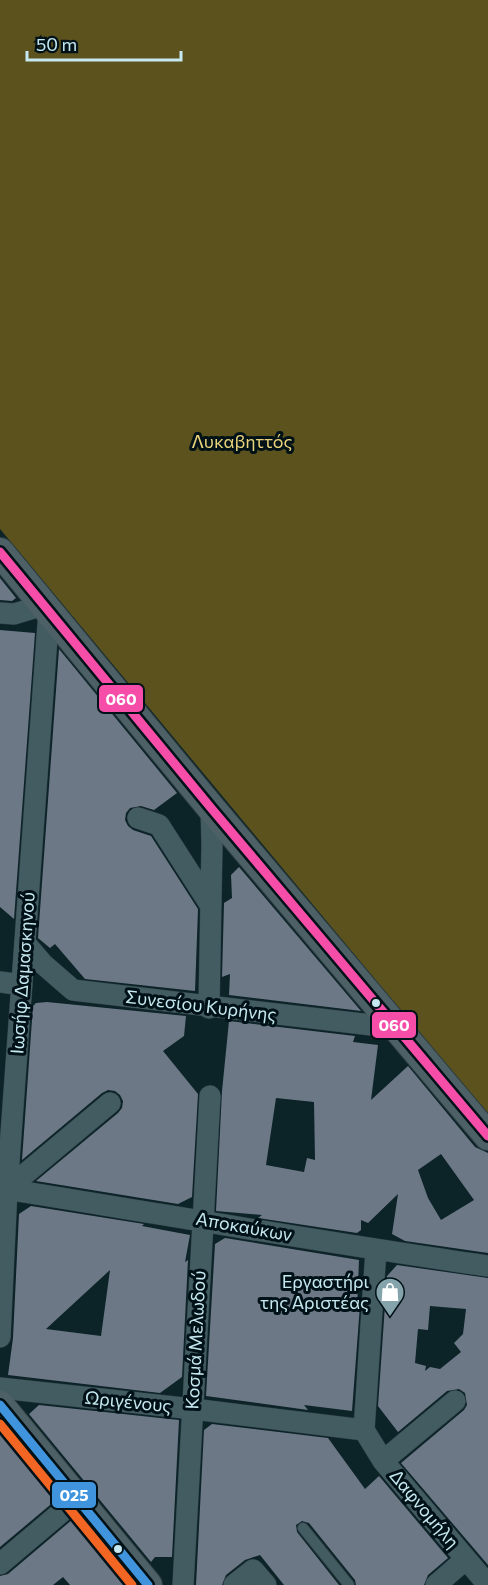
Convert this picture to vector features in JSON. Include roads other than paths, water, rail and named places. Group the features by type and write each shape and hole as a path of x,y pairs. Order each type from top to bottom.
{"street":[{"path":"0,552 211,808 488,1136"},
{"path":"0,613 14,614 46,607"},
{"name":"Ιωσήφ Δαμασκηνού","path":"0,1336 4,1189 22,986 46,607"},
{"path":"209,1008 211,808"},
{"path":"138,818 159,825 211,906"},
{"name":"Συνεσίου Κυρήνης","path":"25,943 43,964 73,990 209,1008 397,1028"},
{"path":"0,982 22,986"},
{"name":"Κοσμά Μελωδού","path":"183,1585 210,1095"},
{"path":"4,1189 110,1103"},
{"name":"Αποκαύκων","path":"4,1189 488,1266"},
{"path":"364,1430 376,1250"},
{"name":"Ωριγένους","path":"0,1388 364,1430"},
{"path":"383,1461 456,1401"},
{"path":"0,1405 148,1585"},
{"name":"Δαφνομήλη","path":"364,1430 383,1461 488,1585"},
{"path":"0,1564 78,1499"},
{"path":"435,1585 466,1559"},
{"path":"234,1585 260,1578"}],"lane":[{"path":"303,1528 349,1585"}],"place":[{"name":"Εργαστήρι της Αριστέας","path":"390,1318"}],"park label":[{"name":"Λυκαβηττός","path":"242,442"}]}
